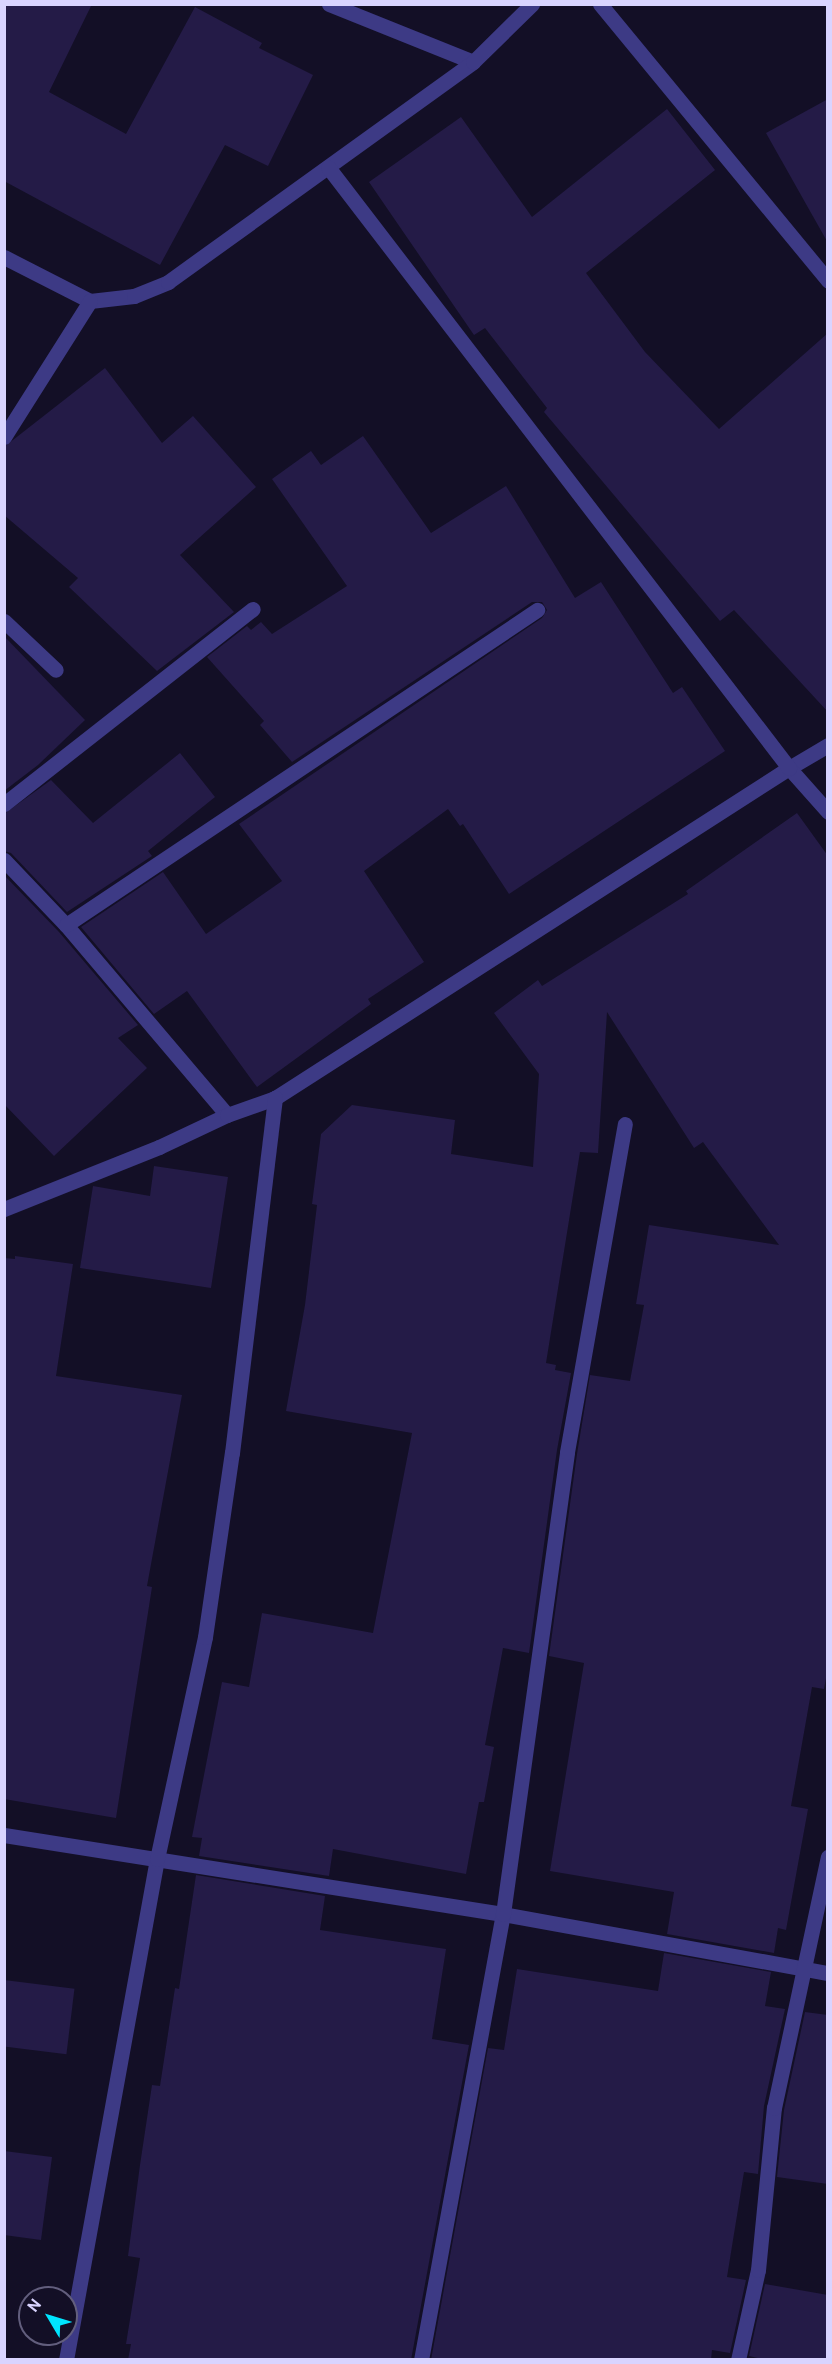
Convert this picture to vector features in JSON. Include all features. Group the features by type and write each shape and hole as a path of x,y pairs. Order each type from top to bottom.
{"street":[{"path":"328,4 473,62"},
{"path":"4,258 90,301 134,296 168,282 473,62 532,4"},
{"path":"600,4 828,281"},
{"path":"328,167 789,768 828,812"},
{"path":"4,437 90,301"},
{"path":"4,804 253,609"},
{"path":"66,925 537,610"},
{"path":"4,621 56,670"},
{"path":"4,1209 159,1147 227,1115 275,1098 828,745"},
{"path":"4,860 66,925 227,1115"},
{"path":"66,2360 157,1859 205,1637 232,1452 275,1098"},
{"path":"421,2360 503,1914 567,1452 625,1124"},
{"path":"4,1835 503,1914 828,1973"},
{"path":"738,2360 758,2270 774,2108 828,1857"}],"building":[{"path":"4,4 92,4 49,92 126,134 195,7 262,43 259,48 313,75 268,166 225,145 160,265 4,181"},
{"path":"828,99 828,243 766,133"},
{"path":"667,109 715,170 586,273 645,352 719,429 828,333 828,712 734,610 720,621 544,412 547,408 485,328 474,335 369,182 461,117 532,217"},
{"path":"105,368 162,443 193,416 256,487 180,555 234,612 157,671 69,587 78,578 4,515 4,447"},
{"path":"363,436 431,533 506,486 575,598 601,582 673,693 682,687 725,751 509,894 463,824 460,826 448,809 364,871 424,962 368,999 371,1004 257,1087 187,991 154,1014 81,927 163,872 206,934 282,881 239,824 542,618 547,610 542,602 532,602 292,762 260,725 264,721 207,657 247,626 251,630 261,622 272,634 347,586 272,479 311,451 321,465"},
{"path":"4,636 85,720 38,765 4,791"},
{"path":"180,753 215,797 148,851 152,856 67,912 11,853 4,851 4,814 51,780 93,823"},
{"path":"797,813 828,856 828,1667 824,1689 812,1687 791,1806 808,1809 786,1930 778,1928 774,1953 667,1934 674,1892 550,1871 584,1663 549,1656 590,1375 630,1381 644,1305 636,1304 649,1225 779,1245 703,1142 694,1148 607,1012 598,1153 580,1152 546,1363 556,1365 555,1370 571,1373 557,1450 529,1653 503,1648 485,1745 494,1747 484,1802 479,1802 466,1874 333,1849 329,1876 199,1856 202,1838 192,1837 222,1682 249,1687 262,1613 373,1633 412,1433 286,1411 305,1305 317,1205 312,1204 321,1134 352,1105 455,1120 451,1154 533,1167 539,1074 494,1013 538,980 542,986 688,894 686,891"},
{"path":"4,875 59,932 138,1025 118,1038 147,1068 54,1156 4,1104"},
{"path":"154,1166 228,1177 211,1288 80,1268 93,1186 150,1196"},
{"path":"15,1256 73,1264 56,1376 182,1395 147,1586 152,1587 116,1818 4,1799 4,1258 15,1259"},
{"path":"196,1875 325,1896 320,1930 446,1949 432,2039 469,2045 411,2360 128,2360 131,2344 126,2344 140,2258 128,2256 140,2165 152,2085 160,2086 175,1988 179,1989"},
{"path":"664,1953 771,1972 765,2006 785,2009 764,2106 758,2174 744,2172 727,2277 746,2280 730,2353 712,2350 711,2360 431,2360 488,2048 504,2050 517,1969 658,1991"},
{"path":"4,1980 74,1989 66,2054 4,2046"},
{"path":"805,2012 828,2015 828,2184 777,2177 784,2110"},
{"path":"4,2151 52,2157 41,2240 4,2235"},
{"path":"765,2284 828,2295 828,2360 766,2360 749,2356"}]}
